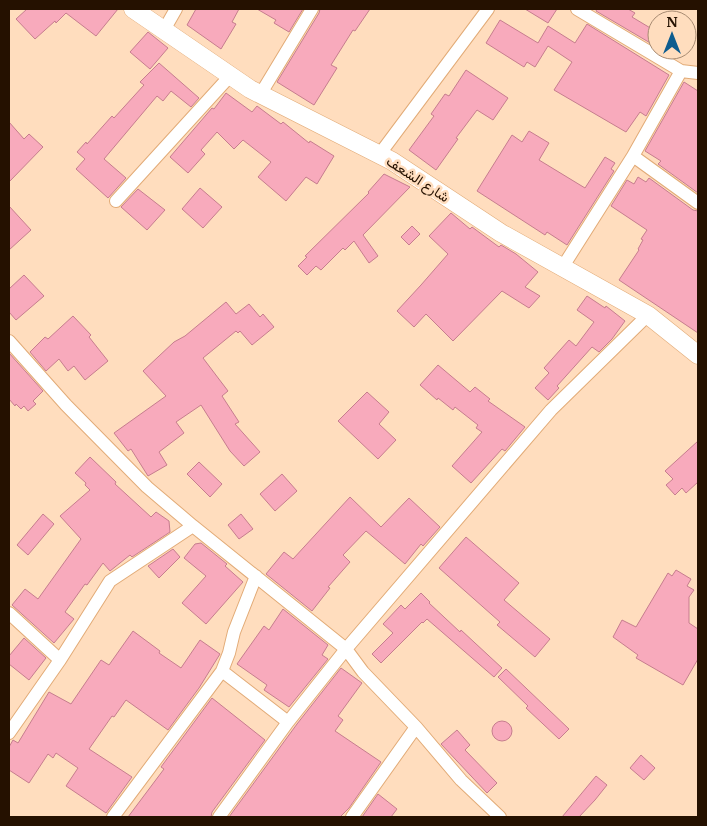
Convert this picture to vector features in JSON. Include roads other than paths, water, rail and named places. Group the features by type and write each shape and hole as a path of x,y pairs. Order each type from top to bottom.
{"street":[{"name":"شارع الشعف","path":"133,9 260,95 392,161 501,233 648,315 698,355"},
{"path":"164,30 176,9"},
{"path":"260,95 312,9"},
{"path":"379,155 488,9"},
{"path":"577,9 681,71 698,73"},
{"path":"562,268 633,156 681,71"},
{"path":"116,201 230,76"},
{"path":"633,156 698,203"},
{"path":"219,817 288,722 346,649 551,410 648,315"},
{"path":"9,341 66,405 140,480 193,526 346,649 363,672 416,727 460,780 500,817"},
{"path":"9,733 60,660 110,581 193,526"},
{"path":"113,817 222,671 234,632 256,576"},
{"path":"9,613 60,660"},
{"path":"222,671 288,722"},
{"path":"352,817 416,727"}]}
